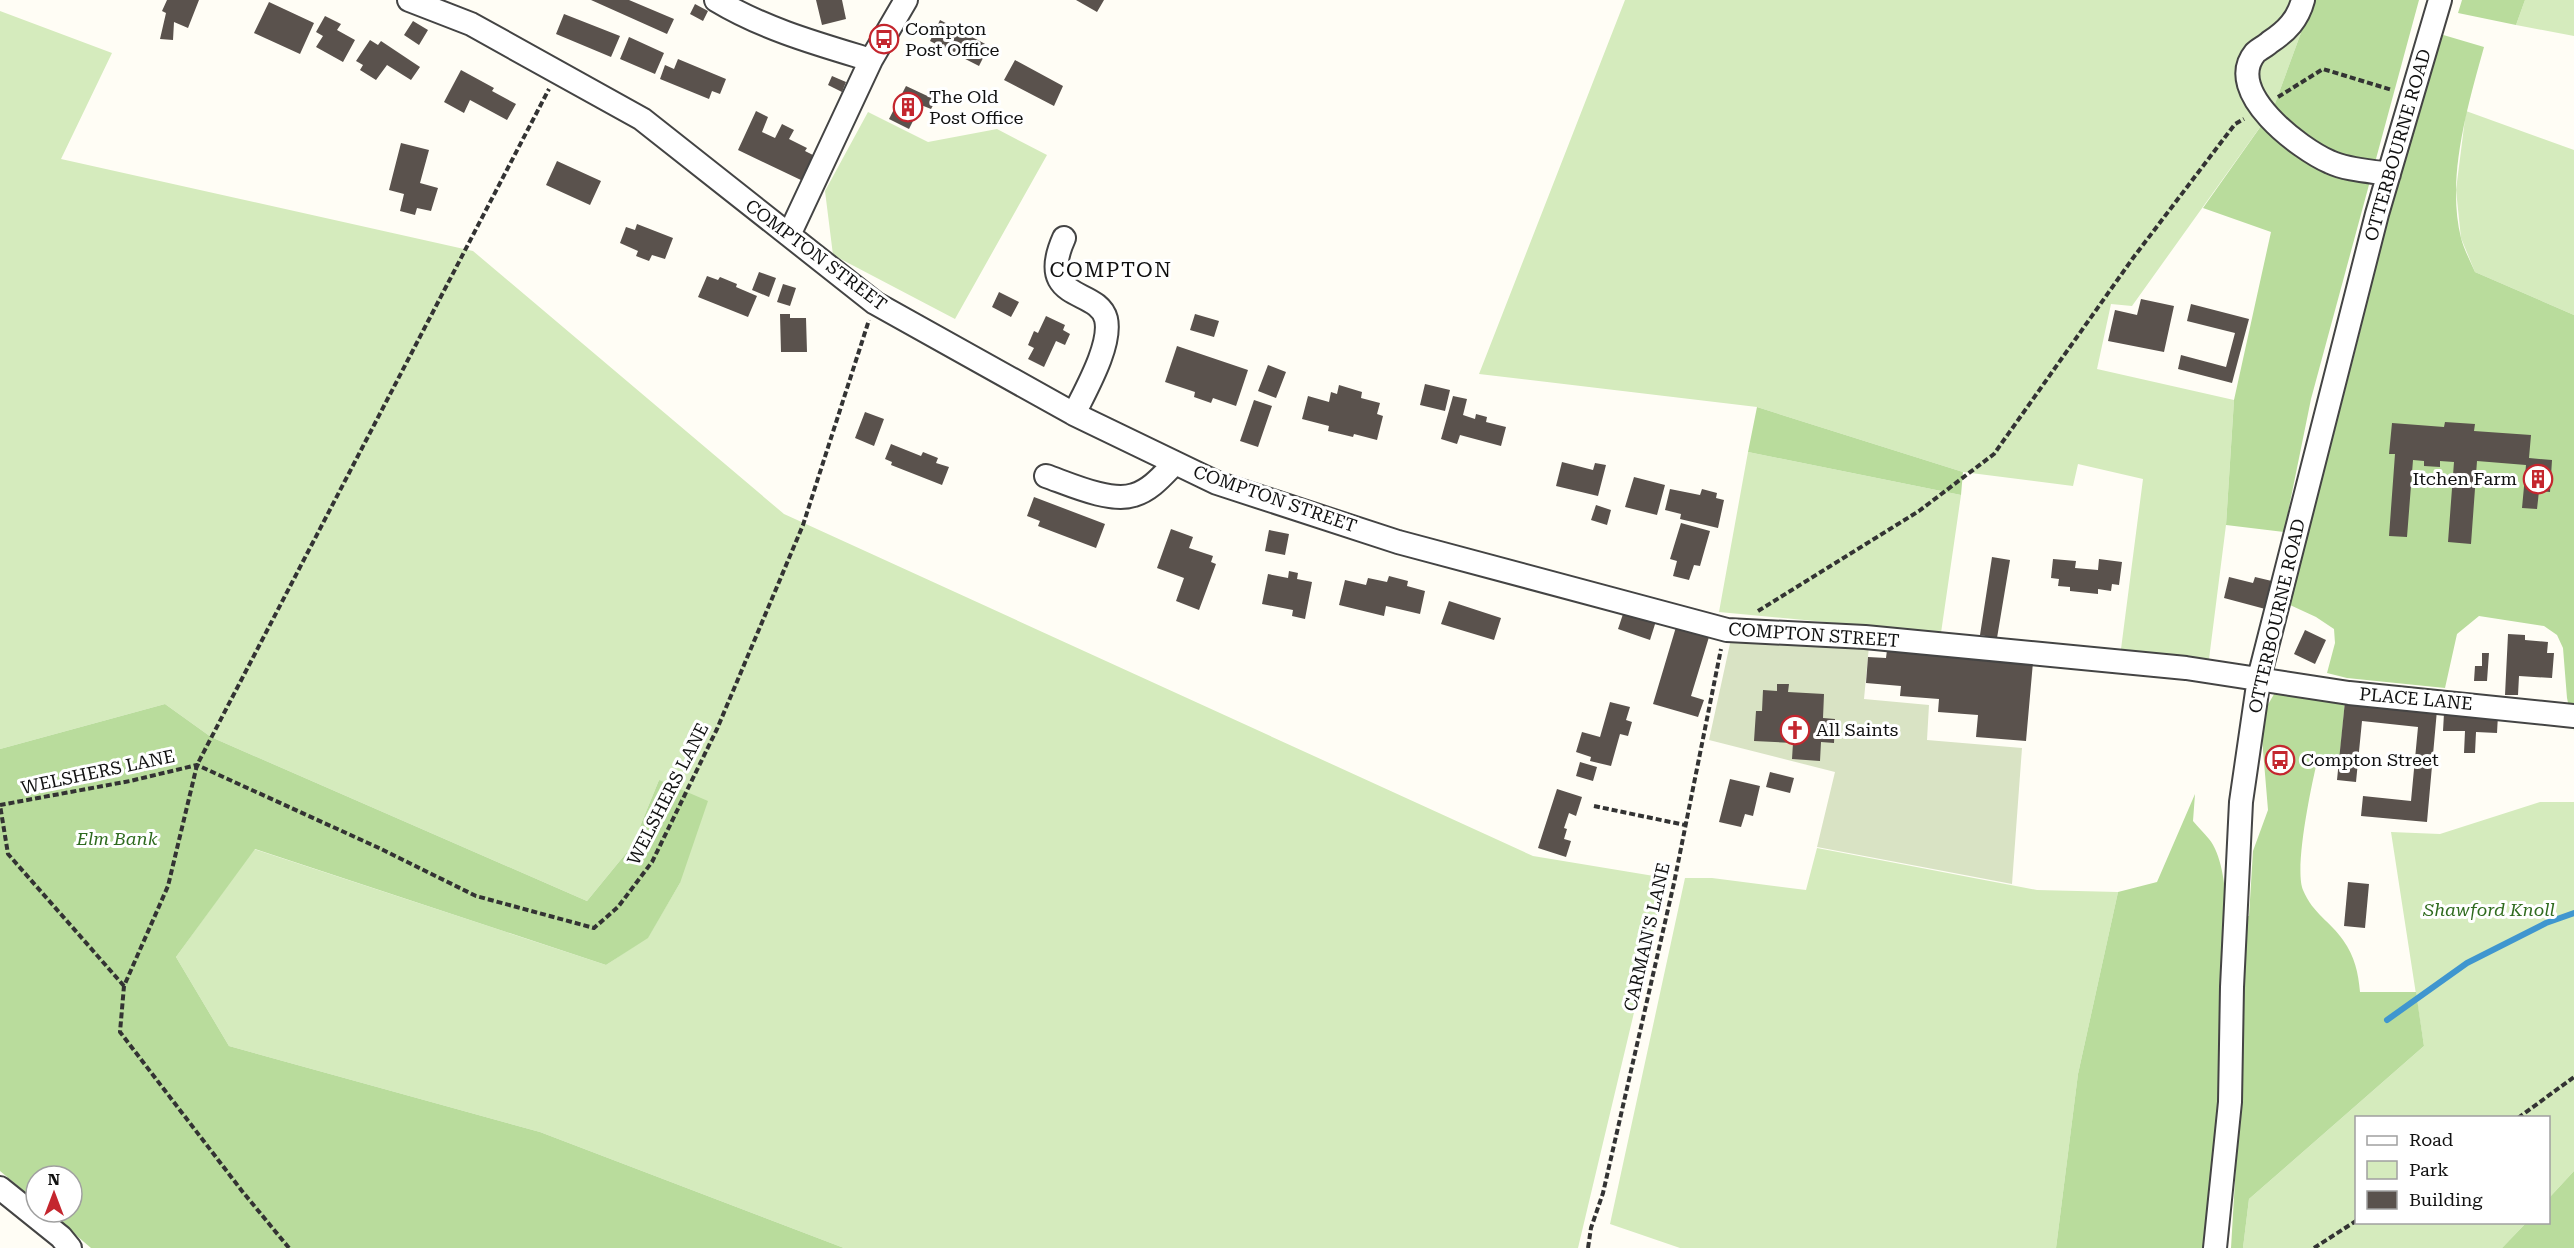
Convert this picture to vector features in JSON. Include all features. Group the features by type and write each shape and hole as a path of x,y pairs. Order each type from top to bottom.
{"street":[{"name":"COMPTON STREET","path":"409,0 471,24 642,119 875,303 1074,414 1217,483 1398,542 1727,630 1865,637 2186,668 2259,678"},
{"path":"716,0 737,13 793,36 871,60"},
{"path":"789,235 871,60 906,0"},
{"path":"2303,0 2296,20 2256,53 2250,64 2248,77 2261,108 2290,139 2333,164 2389,174"},
{"name":"OTTERBOURNE ROAD","path":"2215,1248 2230,1102 2232,987 2241,802 2259,678 2389,174 2440,0"},
{"path":"1064,238 1057,262 1061,282 1075,294 1096,305 1106,319 1103,347 1074,414"},
{"path":"1046,476 1100,495 1132,496 1157,482 1175,463"},
{"name":"PLACE LANE","path":"2259,678 2349,693 2574,716"},
{"path":"0,1188 60,1237 70,1248"}],"path":[{"path":"1757,612 1919,511 1994,454 2133,258 2235,124 2322,69 2412,95"},
{"path":"289,1248 242,1191 120,1032 124,986 168,886 197,765 558,72"},
{"name":"WELSHERS LANE","path":"0,805 130,781 197,765 379,848 476,896 594,928 618,907 652,862 717,729 803,525 875,303"},
{"name":"CARMAN'S LANE","path":"1588,1248 1591,1228 1606,1182 1685,825 1718,661 1727,630"},
{"path":"0,805 8,855 124,986"},
{"path":"1594,806 1685,825"},
{"path":"2521,1116 2574,1077"},
{"path":"2314,1248 2355,1222"}],"green space":[{"path":"1625,0 2313,0 2273,109 2132,306 2111,304 2097,369 2234,400 2226,525 2209,659 2121,649 2143,479 2078,464 2073,486 1963,472 1757,407 1479,374"},
{"path":"2313,0 2419,0 2311,399 2284,532 2226,525 2234,400 2271,232 2203,208 2273,109"},
{"path":"2462,0 2525,0 2516,25 2458,13"},
{"path":"2525,0 2574,0 2574,36 2516,25"},
{"path":"0,11 112,53 61,159 473,251 784,514 1533,856 1666,878 1578,1248 844,1248 540,1132 229,1046 176,957 254,849 606,965 648,937 680,883 659,780 632,846 587,901 211,737 165,704 0,749"},
{"path":"2440,34 2484,47 2461,142 2456,191 2461,238 2475,272 2574,315 2574,731 2567,698 2563,648 2557,635 2544,626 2479,616 2457,634 2445,688 2347,678 2327,673 2335,643 2334,629 2316,617 2290,605 2361,328 2377,253"},
{"path":"2466,111 2574,150 2574,315 2475,272 2461,238 2456,190"},
{"path":"868,112 928,142 997,129 1047,155 955,319 833,255 825,191"},
{"path":"1757,407 1963,472 1961,495 1748,452"},
{"path":"1748,452 1961,495 1941,633 1719,612"},
{"path":"1731,639 1869,646 1864,699 1929,705 1927,740 2022,748 2012,884 1817,847 1835,772 1709,740"},
{"path":"2277,689 2345,701 2339,764 2317,762 2314,774 2302,847 2303,890 2317,912 2347,946 2355,965 2360,992 2416,992 2424,1046 2249,1199 2243,1248 2231,1248 2238,1130 2205,1248 2056,1248 2078,1074 2118,892 2157,882 2195,794 2193,821 2209,839 2218,855 2225,887 2225,916 2249,916 2253,851 2268,810 2262,738 2266,708"},
{"name":"Elm Bank","path":"165,704 211,737 587,901 632,846 659,780 708,801 680,883 648,938 606,965 255,849 176,957 229,1046 540,1132 844,1248 91,1248 63,1224 84,1224 84,1164 24,1164 24,1191 0,1171 0,749"},
{"name":"Shawford Knoll","path":"2540,802 2574,802 2574,1171 2550,1197 2550,1116 2355,1116 2355,1224 2525,1224 2502,1248 2243,1248 2249,1199 2424,1046 2391,832 2440,834"},
{"path":"1817,848 2037,890 2118,892 2078,1074 2056,1248 1680,1248 1610,1224 1685,878 1712,878 1806,890"},
{"path":"2574,1171 2574,1248 2502,1248 2525,1224 2550,1224 2550,1197"}],"building":[{"path":"167,0 199,0 188,28 174,22 173,40 160,39 166,13 162,11"},
{"path":"591,0 629,0 674,19 667,34"},
{"path":"816,0 842,0 846,19 822,25"},
{"path":"1076,0 1104,0 1097,12"},
{"path":"269,2 314,23 300,54 254,33"},
{"path":"695,4 708,11 703,21 690,14"},
{"path":"564,14 620,36 611,57 556,34"},
{"path":"325,16 341,24 337,30 355,40 343,62 316,47 323,36 316,32"},
{"path":"940,20 989,46 979,66 930,41"},
{"path":"413,21 428,30 419,45 404,35"},
{"path":"629,37 664,53 655,74 620,59"},
{"path":"370,40 378,45 381,41 420,67 411,80 387,65 376,80 360,70 363,65 356,61"},
{"path":"678,59 726,79 720,94 712,91 709,99 660,79 665,65 674,69"},
{"path":"1015,60 1063,86 1054,106 1004,80"},
{"path":"461,70 494,88 492,91 516,104 507,120 470,100 464,113 444,102"},
{"path":"832,76 846,82 842,92 828,85"},
{"name":"The Old Post Office","path":"906,86 936,100 931,109 921,105 909,129 889,119"},
{"path":"756,111 768,117 762,132 775,138 782,124 794,130 789,139 807,148 805,151 815,156 803,181 738,150"},
{"path":"401,143 429,150 420,183 438,188 431,211 417,208 415,215 400,211 404,194 389,190"},
{"path":"557,161 601,181 590,205 546,185"},
{"path":"637,224 673,238 665,259 652,255 649,261 636,256 638,251 620,243 626,227 635,230"},
{"path":"759,272 776,278 769,297 752,290"},
{"path":"707,276 718,280 720,277 757,296 748,317 698,297"},
{"path":"783,284 796,288 790,306 777,302"},
{"path":"999,292 1019,302 1011,317 992,307"},
{"path":"2141,299 2174,306 2164,352 2108,341 2115,310 2137,315"},
{"path":"2191,304 2249,319 2232,383 2178,369 2181,355 2226,367 2235,333 2187,321"},
{"path":"780,314 790,314 790,318 806,318 807,352 781,352"},
{"path":"1195,314 1219,321 1214,337 1190,330"},
{"path":"1046,316 1065,325 1063,330 1070,334 1065,345 1056,341 1044,367 1028,359 1034,348 1028,345 1034,331 1038,333"},
{"path":"1177,346 1248,370 1236,406 1213,398 1211,403 1194,397 1195,392 1165,382"},
{"path":"1268,365 1286,372 1276,398 1258,391"},
{"path":"1425,384 1450,390 1445,411 1420,405"},
{"path":"1339,385 1362,392 1361,398 1380,403 1377,414 1383,416 1377,440 1328,431 1329,426 1302,419 1308,396 1329,402 1331,392 1337,394"},
{"path":"1453,396 1467,399 1463,415 1475,419 1476,414 1487,417 1486,422 1506,427 1501,446 1460,435 1457,444 1441,439"},
{"path":"1254,400 1272,406 1258,447 1240,441"},
{"path":"865,412 884,419 874,446 855,438"},
{"name":"Itchen Farm","path":"2445,422 2475,424 2474,431 2531,435 2529,458 2552,460 2550,492 2539,491 2537,509 2522,508 2526,465 2477,461 2471,544 2448,542 2454,462 2440,461 2440,467 2424,466 2424,461 2413,460 2407,537 2389,536 2395,454 2389,454 2392,423 2444,427"},
{"path":"891,444 921,456 923,452 938,458 936,463 949,467 942,485 891,465 892,462 885,459"},
{"path":"1562,462 1593,470 1595,463 1606,465 1598,496 1556,486"},
{"path":"1634,477 1665,485 1657,515 1625,507"},
{"path":"1670,489 1700,495 1702,489 1717,493 1716,498 1724,500 1718,528 1680,519 1681,514 1665,510"},
{"path":"1034,497 1105,524 1096,548 1038,526 1040,521 1027,516"},
{"path":"1596,505 1611,510 1607,525 1591,520"},
{"path":"1681,523 1710,531 1700,566 1694,565 1689,580 1673,576 1677,561 1670,559"},
{"path":"1171,529 1193,537 1189,548 1213,556 1211,562 1216,564 1199,610 1176,601 1184,578 1157,568"},
{"path":"1269,530 1289,534 1285,555 1265,551"},
{"path":"1992,557 2010,560 1997,638 1980,635"},
{"path":"2053,559 2076,561 2075,568 2098,570 2099,559 2122,562 2119,585 2112,584 2111,591 2098,589 2098,594 2070,591 2070,587 2058,586 2059,579 2051,578"},
{"path":"1289,571 1298,573 1297,579 1312,582 1305,619 1292,616 1293,610 1262,604 1268,574 1288,578"},
{"path":"1389,576 1408,581 1407,586 1425,591 1420,614 1386,606 1384,616 1339,605 1345,580 1366,585 1368,578 1387,582"},
{"path":"2229,577 2253,583 2255,577 2276,582 2269,610 2224,598"},
{"path":"1449,601 1501,618 1494,640 1441,624"},
{"path":"1624,611 1656,621 1650,640 1618,629"},
{"path":"1676,627 1709,637 1691,696 1704,700 1698,717 1653,704"},
{"path":"2305,630 2326,640 2315,664 2294,654"},
{"path":"2508,634 2525,635 2525,640 2548,642 2547,653 2554,653 2552,678 2519,676 2518,695 2505,695"},
{"path":"1887,650 2033,662 2026,741 1976,737 1978,715 1938,712 1939,699 1900,696 1901,686 1866,683 1868,657 1886,658"},
{"path":"2482,653 2489,653 2487,681 2474,681 2475,666 2482,666"},
{"name":"All Saints","path":"1777,684 1789,684 1788,692 1824,694 1823,718 1835,719 1834,743 1821,742 1820,761 1792,759 1793,743 1754,741 1756,711 1762,711 1763,690 1777,691"},
{"path":"2345,701 2437,710 2427,822 2361,816 2363,796 2411,801 2418,727 2362,721 2356,782 2337,780"},
{"path":"1610,702 1630,707 1626,720 1632,722 1628,736 1620,734 1611,766 1590,761 1591,757 1576,752 1582,732 1600,737"},
{"path":"2444,713 2498,715 2497,733 2476,732 2475,753 2464,753 2465,731 2443,731"},
{"path":"1580,762 1597,767 1593,781 1576,776"},
{"path":"1770,772 1794,778 1790,793 1766,787"},
{"path":"1730,779 1760,786 1753,816 1745,814 1741,827 1719,822"},
{"path":"1557,789 1582,797 1576,816 1569,813 1564,828 1567,829 1564,839 1571,841 1566,857 1538,848"},
{"path":"2348,882 2369,884 2365,928 2344,926"}],"waterway":[{"path":"2387,1020 2467,963 2546,923 2574,913"}],"place":[{"name":"Compton Post Office","path":"884,39"},
{"name":"The Old Post Office","path":"908,107"},
{"name":"Itchen Farm","path":"2538,479"},
{"name":"All Saints","path":"1795,730"},
{"name":"Compton Street","path":"2280,760"}],"district":[{"name":"COMPTON","path":"1111,270"}]}
